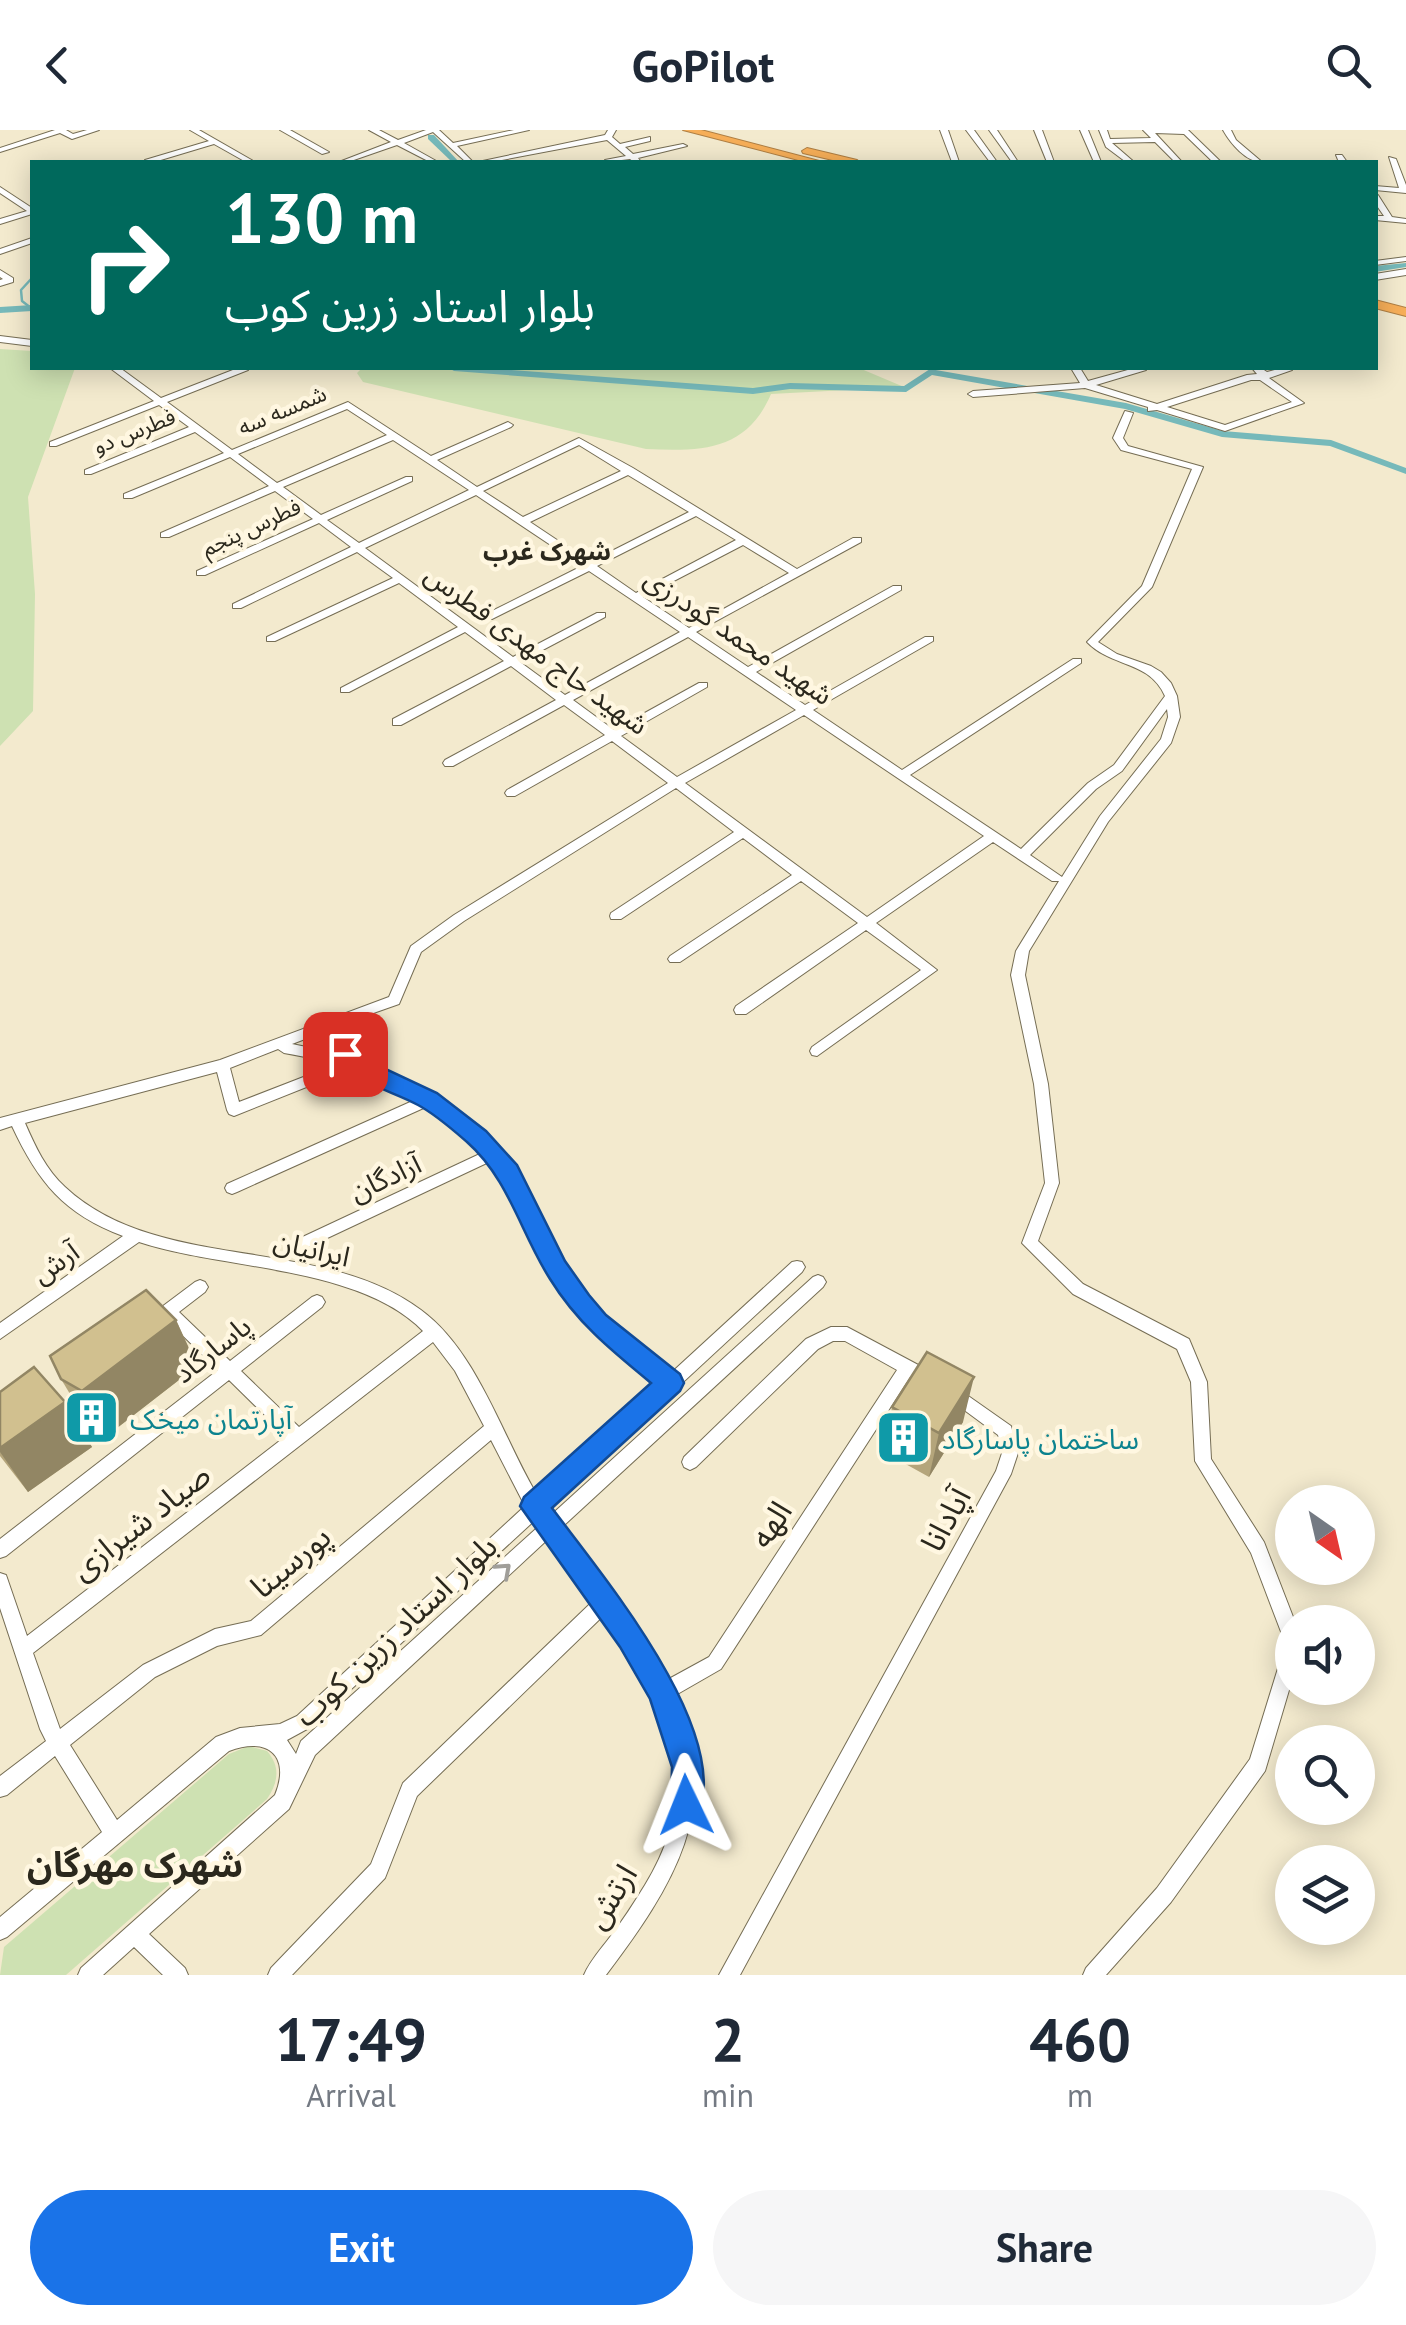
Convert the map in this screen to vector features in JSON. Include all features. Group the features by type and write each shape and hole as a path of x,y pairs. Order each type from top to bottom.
{"highway":[{"path":"688,130 809,160"},
{"path":"724,130 845,160"},
{"path":"1378,295 1406,302"},
{"path":"1378,305 1406,312"}],"street":[{"path":"0,150 61,130 72,137 95,130"},
{"path":"194,130 246,160"},
{"path":"284,130 324,152"},
{"path":"373,130 431,160"},
{"path":"348,160 434,130 468,160"},
{"path":"452,145 525,130"},
{"path":"944,130 955,160"},
{"path":"970,130 992,160"},
{"path":"993,130 1014,160"},
{"path":"1038,130 1050,160"},
{"path":"1084,130 1097,160"},
{"path":"1103,130 1120,158"},
{"path":"1147,130 1185,131 1215,160"},
{"path":"1147,130 1177,160"},
{"path":"1227,130 1233,141 1257,160"},
{"path":"491,160 610,133 636,160 683,146"},
{"path":"620,146 647,140"},
{"path":"1108,141 1154,140"},
{"path":"155,160 214,142"},
{"path":"1378,176 1378,188 1405,191 1392,159"},
{"path":"2,192 30,210"},
{"path":"1378,201 1406,230"},
{"path":"0,222 30,212"},
{"path":"0,252 30,241"},
{"path":"1379,263 1406,259"},
{"path":"1378,277 1406,272"},
{"path":"0,273 10,280 0,284"},
{"path":"0,343 30,343"},
{"name":"شهید حاج مهدی فطرس","path":"118,370 930,970 817,1051"},
{"path":"53,444 240,370"},
{"path":"1077,370 1086,386 1151,408 1225,428 1300,403 1256,374 1151,408"},
{"path":"973,394 1086,386 1137,370"},
{"name":"شهید محمد گودرزی","path":"348,404 1056,878"},
{"name":"شمسه سه","path":"128,496 348,404"},
{"path":"1128,412 1118,438 1124,448 1198,466 1147,587 1092,642 1102,652 1152,669 1167,680 1174,718 1167,740 1104,820 1023,951 1018,975 1041,1084 1052,1183 1030,1243 1078,1290 1183,1344 1199,1382 1202,1461 1258,1548 1280,1605"},
{"path":"430,460 508,425"},
{"name":"فطرس دو","path":"88,472 196,428"},
{"path":"165,535 394,436"},
{"path":"238,606 578,441 797,573"},
{"path":"522,522 630,470"},
{"path":"319,518 409,479"},
{"path":"488,617 697,512"},
{"name":"فطرس پنجم","path":"201,573 319,518"},
{"path":"636,597 744,540"},
{"path":"449,762 856,540"},
{"path":"271,639 400,579"},
{"path":"748,672 897,588"},
{"path":"397,722 601,615"},
{"path":"344,690 466,627"},
{"path":"8,1122 222,1065 394,1000 416,948 550,859 676,783 929,639"},
{"path":"902,775 1077,661"},
{"path":"511,793 703,685"},
{"path":"1022,855 1080,797 1118,768 1172,696"},
{"path":"616,916 743,832"},
{"path":"742,1010 993,836"},
{"path":"675,960 801,875"},
{"path":"354,1064 342,1046 358,1016"},
{"path":"276,1047 307,1050 354,1064 429,1100 493,1154 508,1172 556,1268 580,1303 597,1323 670,1383"},
{"path":"222,1065 234,1110 318,1076"},
{"path":"232,1188 429,1100"},
{"name":"ایرانیان","path":"8,1122 60,1193 115,1227 349,1281 389,1296 422,1316 448,1344 534,1506 550,1528"},
{"name":"آزادگان","path":"299,1245 493,1154"},
{"name":"آرش","path":"0,1332 138,1234"},
{"name":"بلوار استاد زرین کوب","path":"0,1930 223,1744 236,1737 281,1734 303,1722 797,1267"},
{"name":"بلوار استاد زرین کوب","path":"88,1975 272,1812 290,1787 308,1748 818,1282"},
{"path":"137,1335 200,1287"},
{"name":"پاسارگاد","path":"0,1550 317,1302"},
{"path":"168,1311 298,1436"},
{"name":"صیاد شیرازی","path":"24,1649 435,1331"},
{"name":"آپادانا","path":"690,1462 812,1344 832,1334 847,1334 994,1420 1005,1431 1010,1453 1003,1474 729,1975"},
{"name":"الهه","path":"663,1692 715,1663 908,1368"},
{"name":"پورسینا","path":"0,1788 149,1671 215,1638 255,1629 493,1428"},
{"name":"ارتش","path":"550,1528 631,1637 663,1692 687,1767 684,1821 668,1860 594,1975"},
{"path":"0,1581 37,1695 58,1744 114,1834"},
{"path":"278,1975 378,1871 410,1790 605,1602"},
{"path":"1092,1975 1164,1895 1258,1764 1276,1705"},
{"path":"258,1734 269,1737 288,1758 290,1787"},
{"path":"135,1935 178,1975"}],"green space":[{"path":"0,349 30,351 30,370 74,370 28,497 35,594 33,711 0,746"},
{"path":"864,370 904,387 771,394 761,413 736,437 704,448 667,450 646,449 363,382 357,373"},
{"path":"249,1746 267,1751 274,1763 276,1781 267,1799 66,1975 0,1975 4,1947 229,1754"}],"building":[{"path":"146,1290 176,1320 82,1391 61,1379 50,1356"},
{"path":"927,1352 974,1377 939,1433 892,1407"},
{"path":"34,1367 65,1402 0,1448 0,1392"}],"waterway":[{"path":"431,137 454,160"},
{"path":"1378,269 1406,265"},
{"path":"30,280 21,290 22,301 30,307"},
{"path":"0,310 30,308"},
{"path":"480,370 753,391 790,386 906,389 930,372 1126,406 1222,434 1331,443 1406,471"}],"place":[{"name":"آپارتمان میخک","path":"91,1418"},
{"name":"ساختمان پاسارگاد","path":"903,1438"}],"district":[{"name":"شهرک غرب","path":"547,551"},
{"name":"شهرک مهرگان","path":"135,1864"}],"route":[{"path":"345,1054 354,1064 429,1100 478,1137 508,1172 556,1268 580,1303 597,1323 670,1383 534,1506 631,1637 663,1692 687,1767 686,1805"}]}
